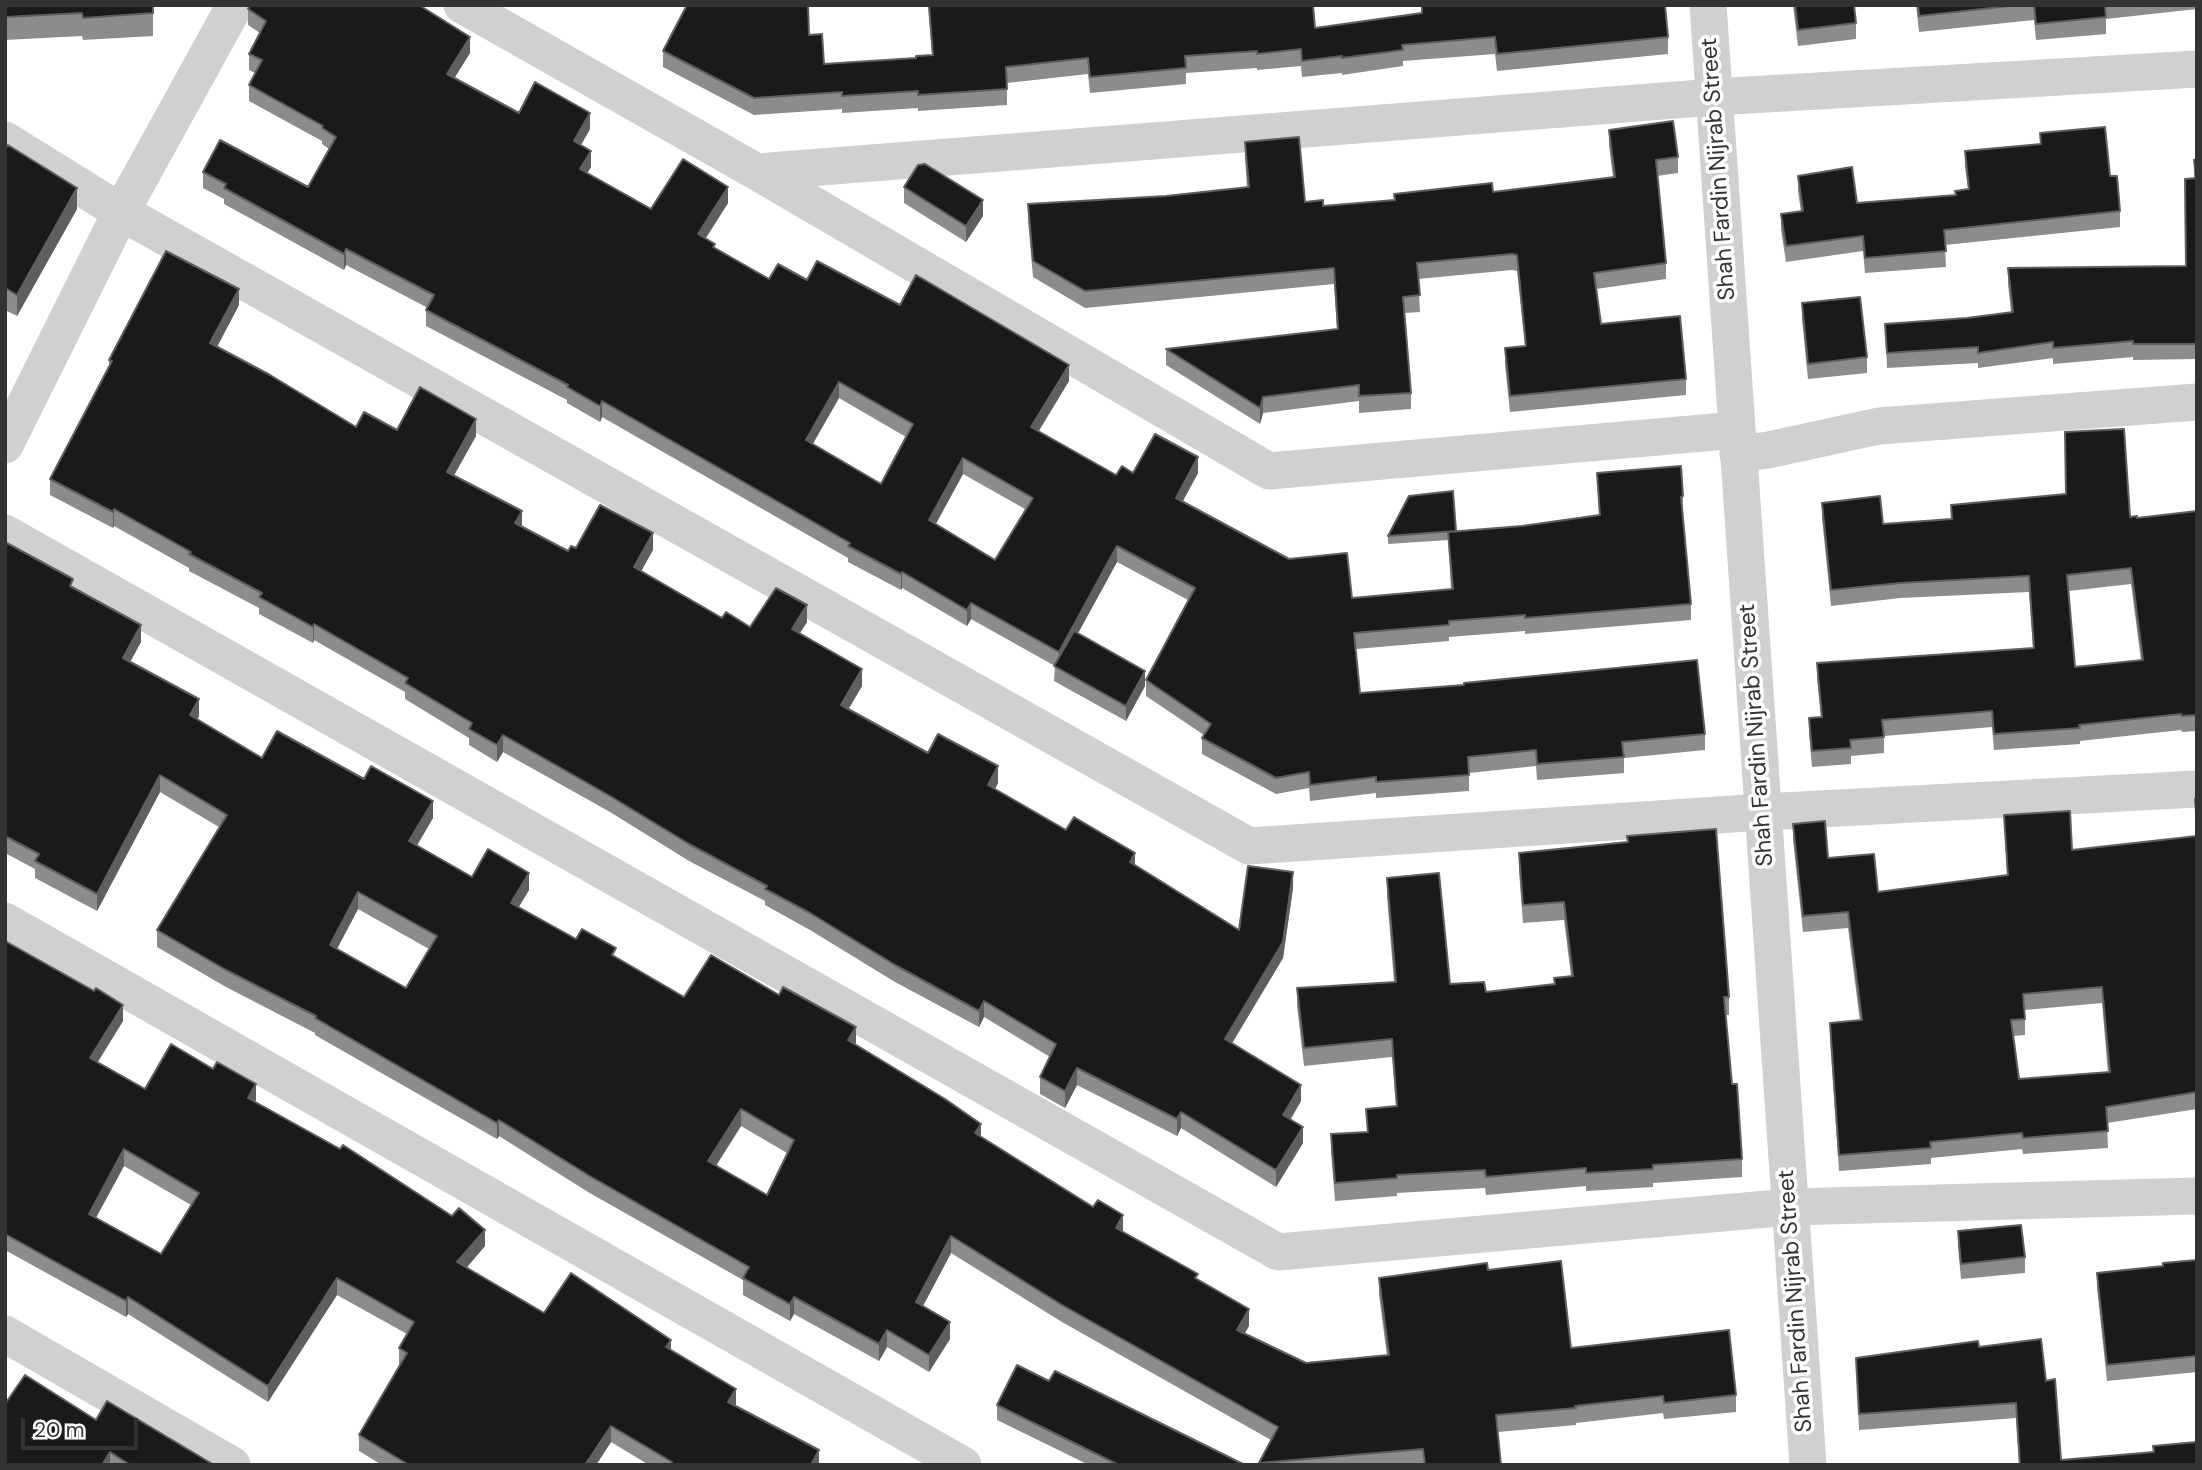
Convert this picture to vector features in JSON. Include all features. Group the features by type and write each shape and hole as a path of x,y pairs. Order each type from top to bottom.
{"street":[{"path":"5,445 121,212 234,5"},
{"path":"462,5 757,172 1269,471 1737,442 1768,450 1880,426 2197,402"},
{"name":"Shah Fardin Nijrab Street","path":"1707,5 1808,1465"},
{"path":"757,172 1714,97 2197,69"},
{"path":"5,140 121,212 1249,846 2197,789"},
{"path":"5,533 1278,1252 1790,1207 2197,1196"},
{"path":"5,921 963,1465"},
{"path":"5,1334 232,1465"}],"building":[{"path":"5,5 153,5 153,13 83,18 82,13 5,17"},
{"path":"250,5 419,5 470,37 447,74 519,113 535,82 590,113 574,141 591,151 580,169 651,209 683,159 728,187 698,234 715,244 713,247 769,279 778,264 807,280 817,261 900,305 916,275 1069,365 1031,427 1116,475 1122,466 1133,473 1155,434 1198,457 1176,498 1289,559 1347,553 1352,598 1453,589 1448,532 1522,526 1600,515 1597,473 1681,466 1681,497 1691,604 1525,618 1525,615 1449,621 1449,625 1354,633 1360,693 1464,685 1697,660 1705,734 1622,742 1624,757 1537,764 1536,750 1468,757 1469,775 1376,782 1376,777 1310,785 1309,772 1276,778 1202,738 1211,724 1146,680 1195,588 1117,546 1059,652 971,603 967,610 902,572 901,574 848,546 850,543 602,401 600,406 567,387 568,385 426,310 434,295 346,249 344,254 224,188 226,184 203,172 220,140 308,187 336,137 322,128 323,126 249,85 262,60 249,54 266,21 248,9","holes":["839,382 913,424 881,484 806,440","963,458 1033,498 995,560 929,520"]},
{"path":"687,5 808,5 809,35 822,34 824,64 933,55 929,5 1313,5 1315,28 1422,13 1422,5 1665,5 1668,37 1497,54 1495,37 1402,45 1403,50 1302,61 1301,49 1257,54 1257,51 1185,56 1186,68 1090,77 1088,58 1006,67 1007,89 918,95 918,91 842,96 842,92 754,98 663,51"},
{"path":"1795,5 1854,5 1856,23 1798,30"},
{"path":"1918,5 2018,5 1919,16"},
{"path":"2034,5 2105,5 2106,17 2036,24"},
{"path":"1673,121 1678,157 1656,160 1666,263 1594,273 1601,324 1680,316 1686,379 1510,396 1505,348 1526,346 1517,255 1512,254 1417,263 1420,295 1403,297 1411,393 1359,396 1359,385 1263,397 1260,408 1166,349 1338,329 1334,268 1085,291 1033,261 1028,204 1166,196 1249,187 1245,142 1299,137 1305,202 1323,200 1323,206 1395,200 1394,194 1492,183 1493,192 1615,177 1609,130"},
{"path":"2105,127 2110,176 2117,176 2120,211 1944,230 1946,251 1865,258 1863,236 1786,246 1781,214 1803,211 1798,176 1852,167 1857,203 1956,195 1955,191 1969,189 1965,151 2041,144 2040,133"},
{"path":"8,145 77,188 17,295 5,288 5,149"},
{"path":"2197,159 2197,344 2133,344 2133,341 2053,348 2053,342 1978,353 1978,347 1887,353 1885,324 2013,312 2008,268 2186,266 2185,179 2196,178 2194,160"},
{"path":"925,164 983,200 966,226 904,187 918,165"},
{"path":"166,251 239,289 210,343 270,375 356,427 364,412 397,430 420,387 476,419 447,472 522,511 515,523 568,551 571,546 576,548 600,505 653,533 634,567 722,618 726,612 750,627 776,588 807,605 792,629 862,669 841,705 928,753 938,734 998,766 988,785 1066,830 1074,817 1135,853 1130,862 1239,930 1248,866 1293,872 1283,942 1225,1039 1301,1085 1283,1115 1303,1127 1276,1170 1181,1112 1177,1119 1077,1068 1065,1091 1040,1077 1056,1044 984,1001 979,1011 895,965 765,889 767,886 689,844 503,735 497,745 469,729 472,723 405,683 408,678 314,624 313,627 259,597 262,593 189,554 191,552 114,509 113,512 50,479"},
{"path":"1860,297 1867,357 1808,364 1802,303"},
{"path":"2124,429 2130,517 2197,511 2197,715 2181,714 2079,725 2080,728 1994,734 1992,711 1882,720 1884,737 1850,740 1851,748 1812,751 1809,718 1822,717 1817,663 2034,648 2029,576 1900,583 1831,590 1822,503 1880,496 1883,524 1952,519 1951,505 2066,494 2065,432","holes":["2131,568 2143,660 2075,667 2067,575"]},
{"path":"1453,491 1456,531 1388,536 1409,496"},
{"path":"5,542 73,579 70,586 141,625 123,658 199,699 190,715 262,758 277,731 364,779 371,766 433,801 409,841 472,877 488,849 529,873 511,903 576,939 582,929 616,948 612,955 684,997 711,955 779,995 783,987 856,1027 848,1040 981,1124 975,1133 1093,1207 1098,1200 1123,1215 1116,1228 1198,1274 1195,1278 1249,1309 1237,1330 1306,1363 1389,1355 1379,1278 1487,1263 1488,1270 1561,1261 1571,1348 1729,1330 1736,1395 1664,1403 1663,1396 1496,1415 1501,1465 1425,1465 1423,1449 1259,1463 1278,1427 1062,1305 951,1236 916,1302 950,1322 929,1355 887,1330 879,1344 794,1297 790,1304 743,1278 749,1267 588,1175 499,1120 497,1123 315,1018 316,1016 226,970 157,930 227,815 160,775 97,894 35,861 39,854 5,836","holes":["358,892 437,936 406,988 330,945","741,1109 794,1140 767,1195 708,1161"]},
{"path":"1074,631 1145,671 1126,706 1054,666"},
{"path":"2070,811 2072,850 2197,836 2197,1092 2106,1107 2108,1131 2023,1138 2022,1133 1930,1142 1931,1148 1839,1155 1830,1023 1862,1020 1848,912 1803,916 1793,824 1825,821 1828,858 1874,854 1878,892 2008,875 2004,815","holes":["2102,987 2110,1072 2019,1079 2011,1020 2025,1019 2023,994"]},
{"path":"1716,829 1729,997 1724,997 1732,1084 1737,1084 1742,1159 1586,1173 1586,1168 1486,1177 1485,1170 1397,1175 1397,1178 1335,1183 1331,1134 1368,1132 1366,1109 1397,1106 1392,1039 1304,1048 1297,988 1396,982 1387,878 1439,873 1450,984 1484,982 1486,992 1555,984 1554,978 1573,976 1564,902 1523,905 1519,853 1628,842 1627,836"},
{"path":"5,941 123,1005 90,1058 145,1089 171,1044 213,1069 217,1062 256,1084 248,1098 340,1149 343,1145 452,1216 459,1208 485,1230 457,1262 544,1313 571,1273 671,1340 666,1347 736,1389 728,1402 819,1450 812,1463 814,1465 670,1465 672,1462 611,1426 585,1465 409,1465 359,1435 407,1353 399,1348 414,1322 337,1278 268,1386 128,1297 126,1301 5,1234","holes":["124,1149 199,1193 161,1254 89,1214"]},
{"path":"2021,1225 2025,1257 1961,1264 1958,1231"},
{"path":"2197,1260 2197,1356 2107,1365 2097,1273"},
{"path":"2041,1339 2046,1381 2055,1379 2061,1460 2154,1452 2153,1446 2197,1442 2197,1465 2020,1465 2016,1403 1859,1414 1856,1358 1978,1341 1979,1347"},
{"path":"1017,1365 1049,1381 1055,1371 1245,1465 1119,1465 997,1405"},
{"path":"25,1375 96,1420 107,1401 214,1465 130,1465 110,1452 102,1465 5,1465 5,1404"}]}
